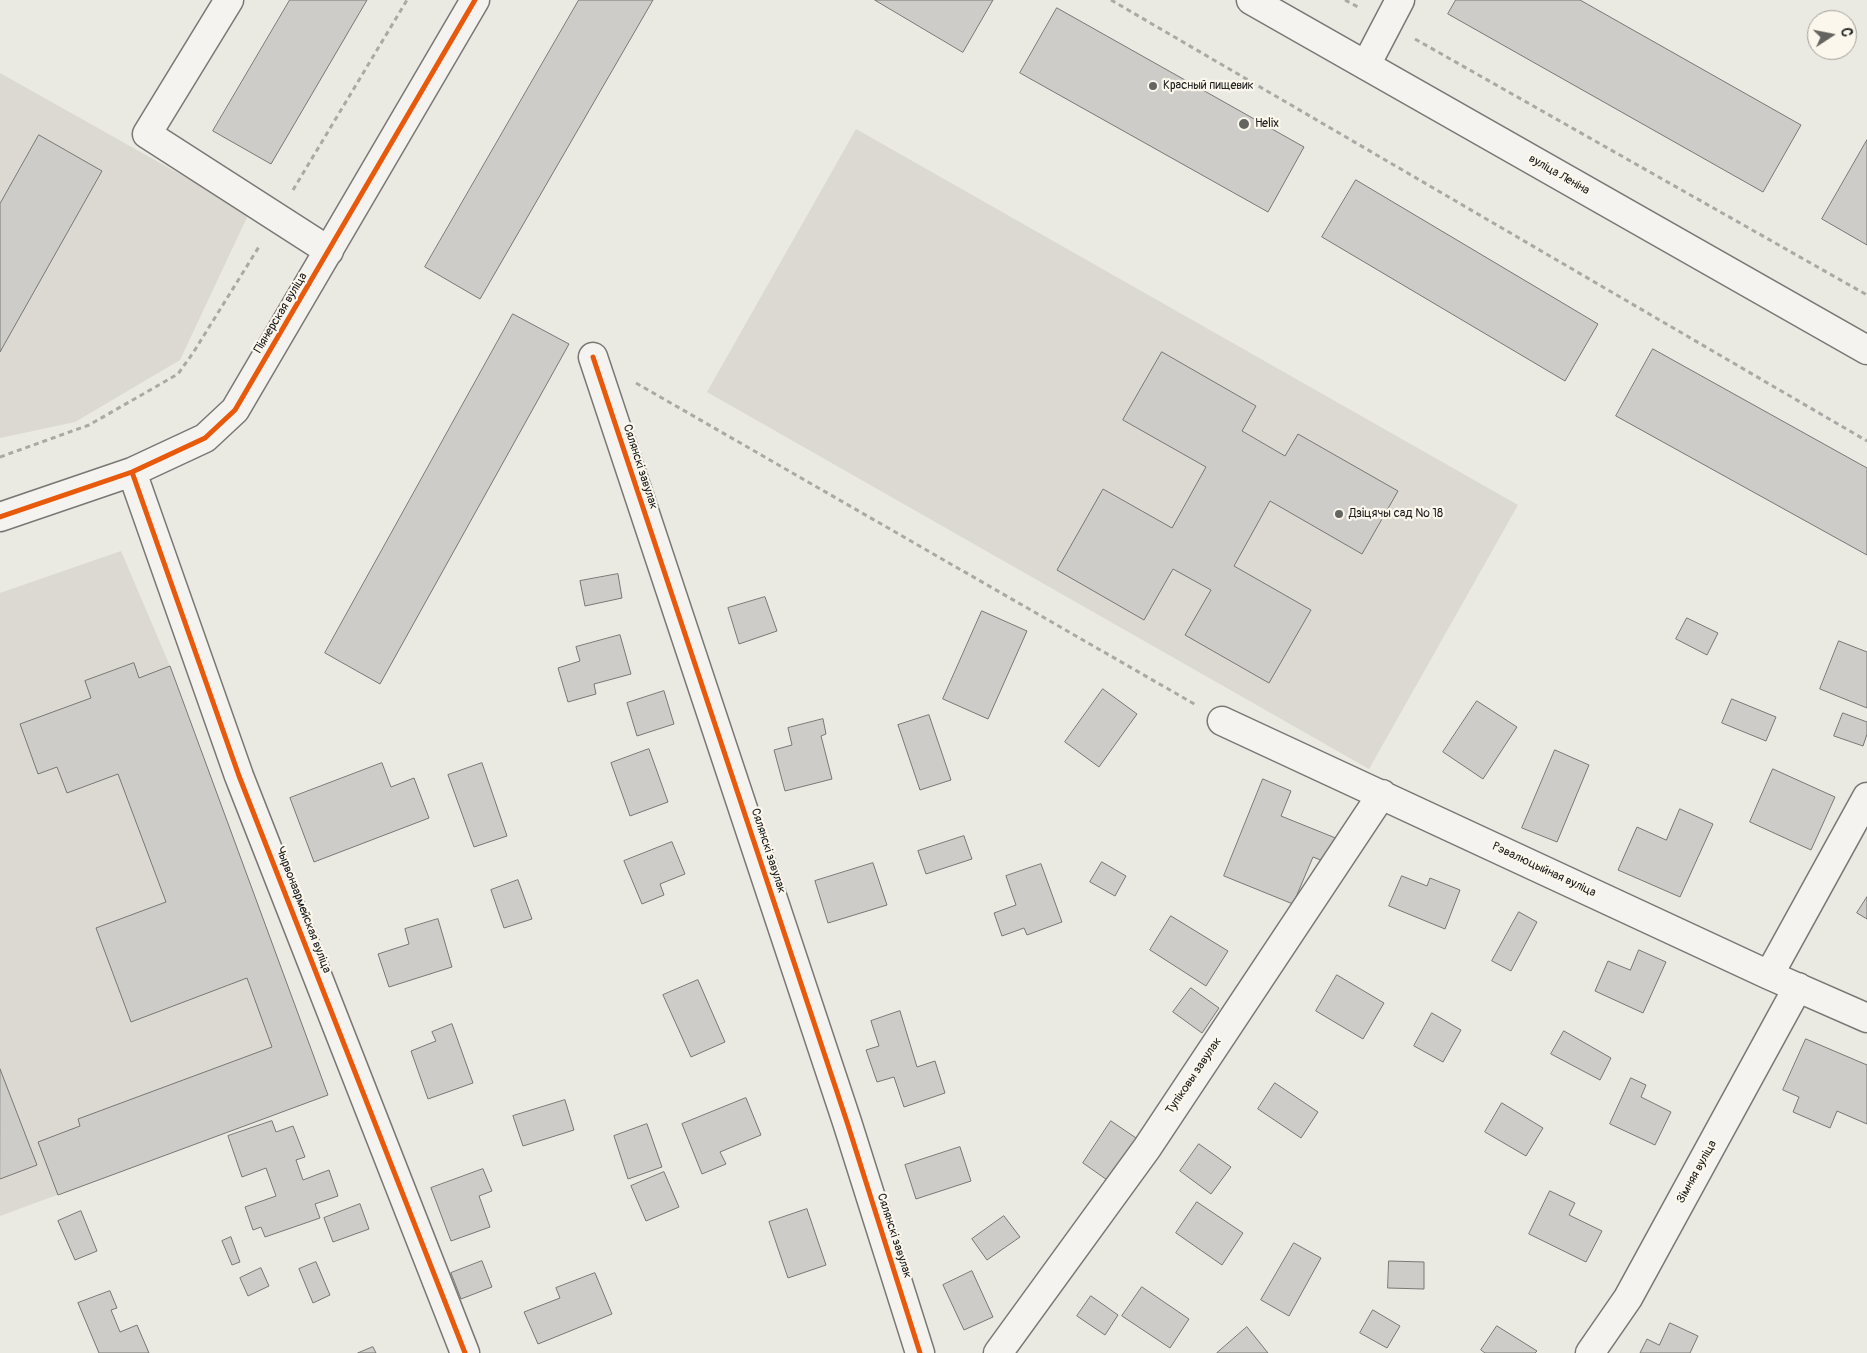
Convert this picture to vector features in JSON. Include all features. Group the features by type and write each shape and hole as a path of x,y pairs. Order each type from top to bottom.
{"street":[{"path":"229,0 147,134 329,252"},
{"name":"Піянерская вуліца","path":"0,517 132,472 205,438 235,410 475,0"},
{"name":"вуліца Леніна","path":"1251,0 1867,350"},
{"path":"1366,65 1400,0"},
{"name":"Сялянскі завулак","path":"593,357 847,1122 920,1353"},
{"name":"Чырвонаармейская вуліца","path":"132,472 239,776 465,1353"},
{"name":"Рэвалюцыйная вуліца","path":"1222,721 1769,975 1867,1018"},
{"name":"Тупіковы завулак","path":"998,1353 1147,1148 1382,794"},
{"path":"1769,975 1867,797"},
{"name":"Зімняя вуліца","path":"1590,1353 1628,1298 1798,987"}],"path":[{"path":"0,457 89,425 178,374 276,219 407,0"},
{"path":"1111,0 1867,441"},
{"path":"1345,0 1867,296"},
{"path":"636,382 1222,721"}],"shaded area":[{"path":"0,73 249,213 180,360 75,422 0,438"},
{"path":"856,129 1518,505 1369,769 707,392"},
{"path":"121,551 170,666 328,1095 0,1216 0,593"}],"building":[{"path":"290,0 367,0 271,164 213,131"},
{"path":"579,0 653,0 480,299 425,267"},
{"path":"875,0 993,0 963,52"},
{"path":"1456,0 1580,0 1801,125 1763,192 1448,14"},
{"path":"1057,8 1304,147 1268,212 1020,73"},
{"path":"39,135 102,171 0,352 0,204"},
{"path":"1867,140 1867,245 1822,219"},
{"path":"1356,180 1598,324 1565,381 1322,237"},
{"path":"513,314 569,344 380,684 325,653"},
{"path":"1653,349 1867,468 1867,555 1616,416"},
{"name":"Дзіцячы сад № 18","path":"1162,352 1256,406 1242,431 1285,456 1298,434 1398,491 1362,554 1270,501 1234,566 1311,610 1269,683 1185,635 1211,590 1173,569 1144,620 1057,570 1103,489 1172,528 1206,467 1123,420"},
{"path":"618,574 622,598 585,606 580,581"},
{"path":"765,597 777,631 739,644 728,608"},
{"path":"982,611 1027,631 988,719 943,699"},
{"path":"1687,618 1718,633 1707,655 1676,639"},
{"path":"620,635 631,674 594,684 596,694 568,702 558,668 580,661 576,647"},
{"path":"1839,641 1867,652 1867,708 1820,689"},
{"path":"134,663 139,678 170,666 328,1095 58,1195 38,1142 80,1126 78,1119 272,1047 247,978 131,1022 96,928 166,902 118,774 67,793 57,767 38,774 20,724 91,698 85,681"},
{"path":"1103,689 1137,714 1099,767 1065,742"},
{"path":"664,691 674,724 637,736 627,703"},
{"path":"1732,699 1776,717 1766,741 1722,723"},
{"path":"1477,701 1517,727 1483,779 1443,752"},
{"path":"1843,713 1867,722 1867,734 1863,746 1834,736"},
{"path":"929,715 951,780 920,790 898,725"},
{"path":"823,719 826,734 821,736 832,779 785,791 774,750 792,745 788,728"},
{"path":"649,749 668,802 630,816 611,763"},
{"path":"1555,750 1589,765 1557,842 1522,828"},
{"path":"382,763 391,787 414,778 429,818 314,862 290,798"},
{"path":"482,763 507,836 474,847 448,775"},
{"path":"1773,769 1835,797 1811,850 1750,822"},
{"path":"1263,779 1291,791 1281,816 1343,841 1333,865 1313,857 1293,904 1224,876"},
{"path":"1680,809 1713,824 1680,897 1618,870 1637,827 1666,840"},
{"path":"964,836 972,859 926,874 918,851"},
{"path":"672,842 685,874 660,884 664,895 642,904 624,861"},
{"path":"1102,862 1126,876 1115,896 1090,882"},
{"path":"873,863 887,905 828,923 815,881"},
{"path":"1041,864 1062,922 1027,935 1024,928 1002,936 994,913 1016,905 1006,876"},
{"path":"1402,876 1427,886 1430,878 1460,890 1445,929 1389,906"},
{"path":"518,880 532,919 504,928 491,890"},
{"path":"1867,897 1867,919 1857,913"},
{"path":"1519,912 1537,922 1511,971 1492,961"},
{"path":"1171,916 1228,951 1206,986 1150,950"},
{"path":"438,919 452,967 389,987 378,954 409,944 405,929"},
{"path":"1639,950 1666,962 1643,1013 1595,991 1608,961 1630,970"},
{"path":"1337,975 1384,1003 1363,1039 1316,1011"},
{"path":"698,980 725,1042 691,1057 663,995"},
{"path":"1191,988 1219,1008 1202,1033 1173,1012"},
{"path":"900,1011 917,1067 935,1061 945,1093 904,1107 894,1077 877,1082 866,1050 879,1046 871,1021"},
{"path":"1432,1013 1461,1030 1443,1062 1414,1046"},
{"path":"452,1024 473,1083 428,1099 411,1051 436,1041 432,1032"},
{"path":"1564,1031 1611,1058 1600,1080 1551,1054"},
{"path":"1806,1039 1867,1065 1867,1124 1837,1111 1830,1128 1793,1112 1799,1097 1783,1090"},
{"path":"0,1069 37,1165 0,1179"},
{"path":"1631,1078 1646,1085 1641,1097 1671,1112 1655,1145 1610,1124"},
{"path":"1275,1083 1318,1112 1301,1138 1258,1109"},
{"path":"746,1098 761,1135 720,1152 726,1164 702,1174 682,1124"},
{"path":"565,1100 574,1130 523,1146 513,1116"},
{"path":"1502,1103 1543,1128 1526,1156 1485,1132"},
{"path":"272,1121 276,1132 293,1126 305,1157 296,1160 303,1180 329,1170 338,1196 315,1204 320,1218 265,1237 261,1227 253,1230 245,1207 276,1196 266,1168 242,1177 228,1136"},
{"path":"1111,1121 1139,1140 1110,1182 1083,1163"},
{"path":"647,1124 662,1167 628,1179 614,1136"},
{"path":"1199,1144 1231,1167 1211,1194 1180,1171"},
{"path":"960,1147 971,1181 916,1199 905,1165"},
{"path":"483,1169 492,1191 479,1196 490,1227 451,1241 431,1188"},
{"path":"664,1172 679,1207 646,1221 631,1186"},
{"path":"1550,1191 1575,1203 1569,1215 1602,1231 1586,1262 1529,1234"},
{"path":"1197,1202 1243,1233 1222,1265 1176,1233"},
{"path":"360,1204 369,1229 333,1242 324,1218"},
{"path":"807,1209 826,1265 788,1278 769,1222"},
{"path":"81,1211 97,1251 75,1260 58,1221"},
{"path":"1004,1216 1020,1237 987,1260 972,1239"},
{"path":"231,1237 240,1262 232,1265 222,1241"},
{"path":"1294,1243 1321,1258 1289,1316 1261,1300"},
{"path":"482,1261 492,1287 461,1299 451,1273"},
{"path":"1389,1261 1424,1262 1424,1289 1388,1288"},
{"path":"316,1262 330,1295 313,1303 299,1269"},
{"path":"261,1268 269,1286 248,1296 240,1278"},
{"path":"972,1271 993,1317 964,1330 943,1285"},
{"path":"595,1273 612,1314 538,1344 524,1312 560,1298 556,1288"},
{"path":"1142,1287 1189,1319 1170,1348 1122,1316"},
{"path":"110,1291 117,1308 111,1310 120,1332 137,1325 149,1353 99,1353 78,1303"},
{"path":"1091,1296 1118,1315 1105,1335 1077,1316"},
{"path":"1373,1310 1400,1326 1387,1348 1360,1333"},
{"path":"1670,1323 1698,1336 1690,1353 1640,1353 1647,1339 1659,1345"},
{"path":"1497,1326 1537,1351 1535,1353 1485,1353 1481,1350"},
{"path":"1247,1327 1268,1353 1217,1353"},
{"path":"373,1347 376,1353 358,1353"}],"cycle path":[{"path":"0,517 132,472 205,438 235,410 475,0"},
{"path":"593,357 847,1122 920,1353"},
{"path":"132,472 239,776 465,1353"}],"place":[{"name":"Красный пищевик","path":"1153,86"},
{"name":"Helix","path":"1244,124"},
{"name":"Дзіцячы сад № 18","path":"1339,514"}]}
